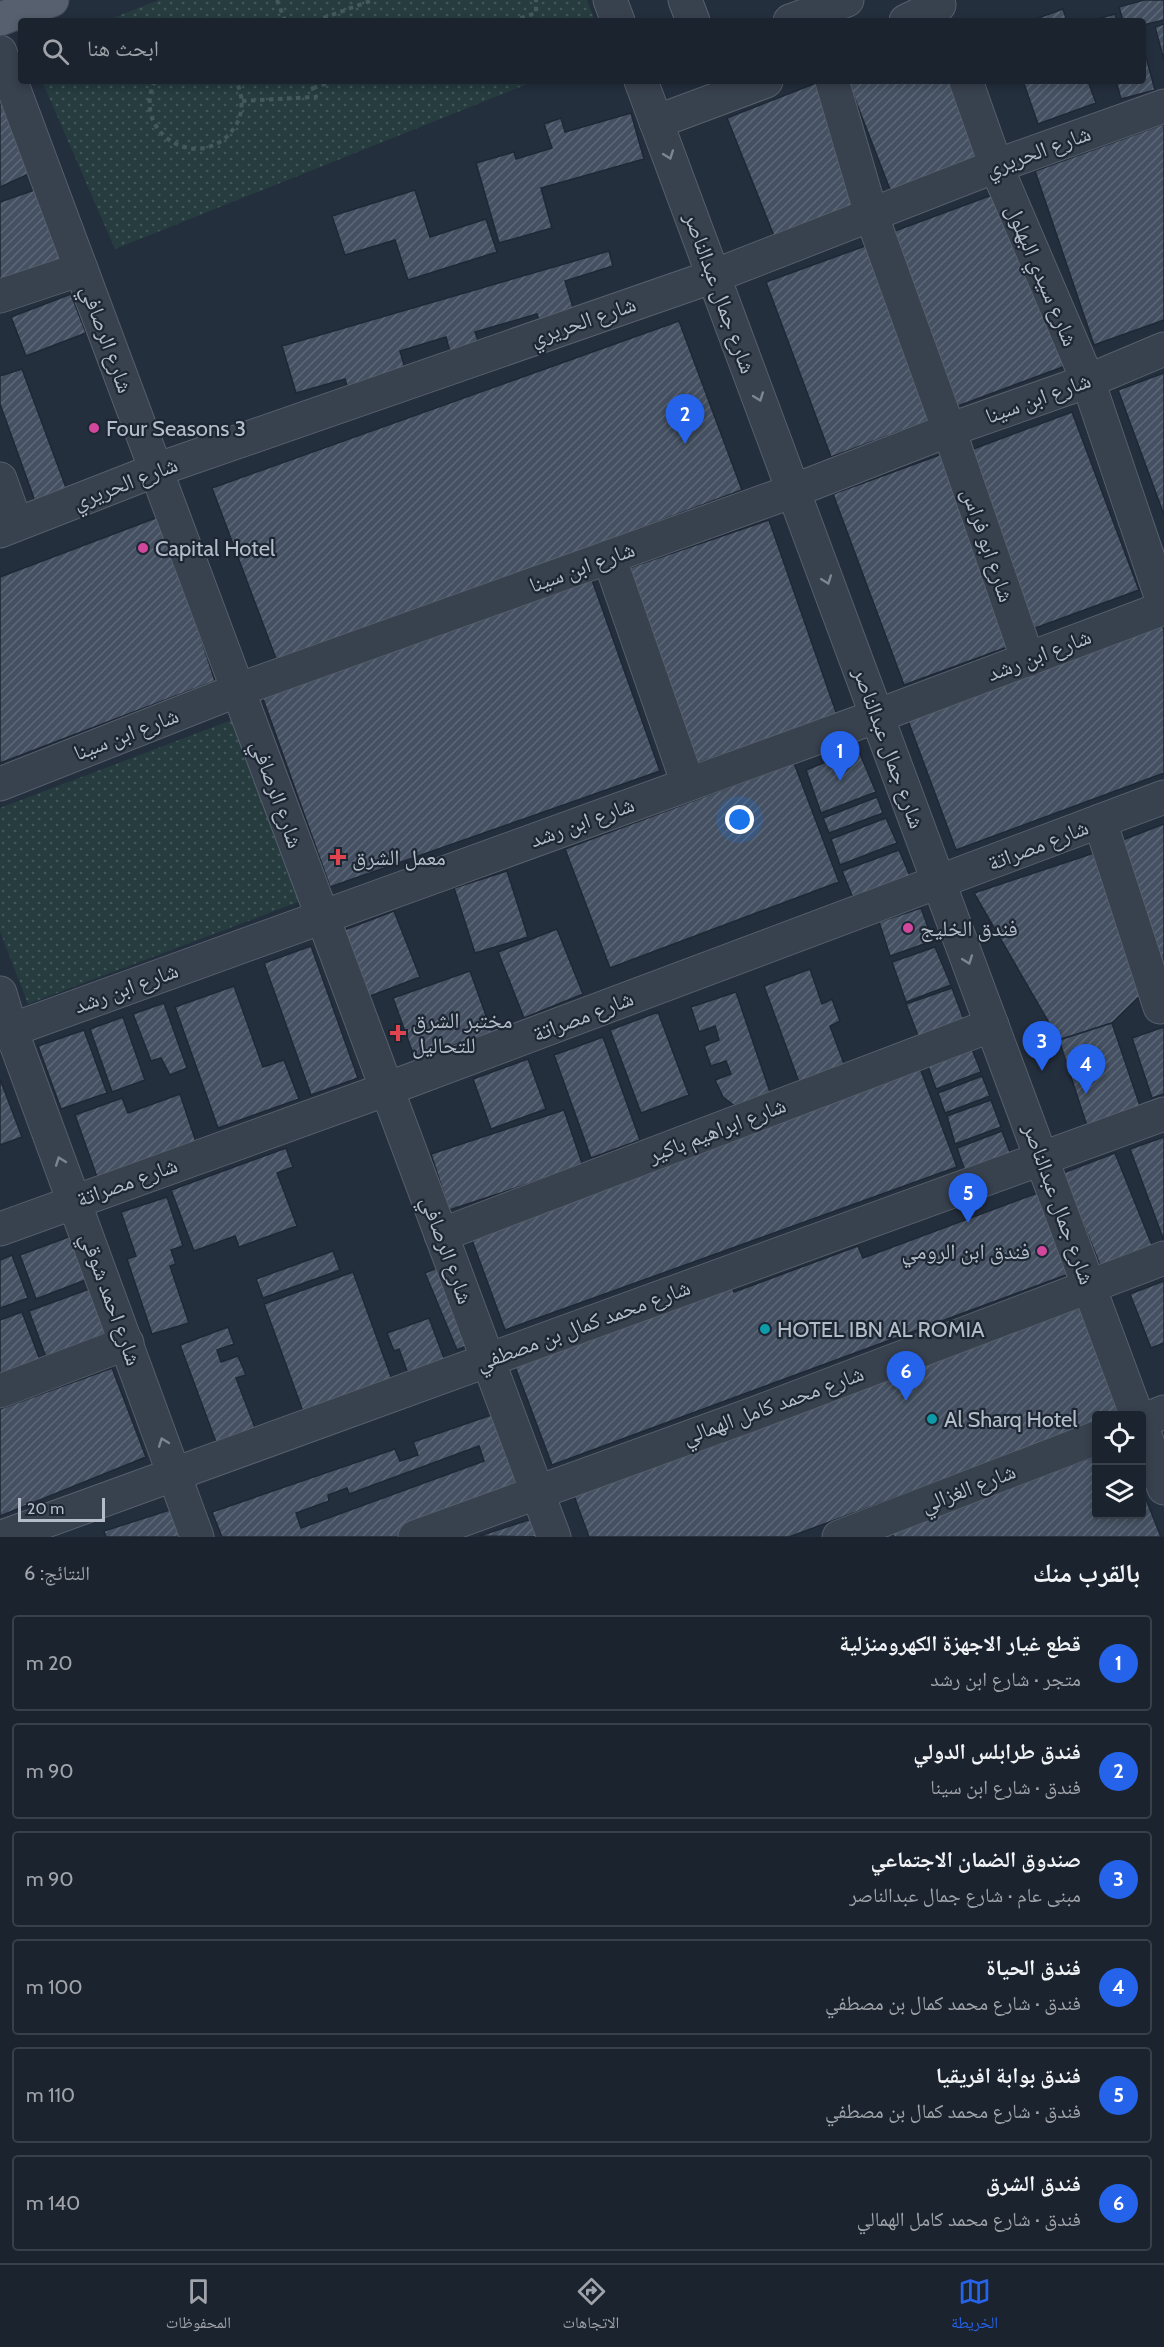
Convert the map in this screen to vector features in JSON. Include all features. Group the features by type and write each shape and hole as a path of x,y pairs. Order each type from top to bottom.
{"main road":[{"path":"0,19 52,0"}],"street":[{"path":"610,0 617,18"},
{"path":"685,0 692,18"},
{"path":"798,18 847,0"},
{"path":"914,18 940,9"},
{"name":"شارع الرصافي","path":"0,52 554,1537"},
{"name":"شارع جمال عبدالناصر","path":"642,84 1135,1411"},
{"path":"657,122 758,84"},
{"name":"شارع ابو فراس","path":"833,84 871,214 949,430 1028,660"},
{"name":"شارع سيدي البهلول","path":"967,84 996,166 1088,381 1164,607"},
{"name":"شارع الحريري","path":"8,528 156,470 714,276 996,166 1164,106"},
{"path":"0,296 81,269"},
{"name":"شارع ابن سينا","path":"0,784 238,690 794,491 949,430 1088,381 1164,349"},
{"path":"0,479 8,528"},
{"path":"609,557 688,784"},
{"name":"شارع ابن رشد","path":"6,1032 877,716 1164,607"},
{"name":"شارع مصراتة","path":"0,1229 387,1089 1164,797"},
{"path":"1100,821 1160,1007 1164,1006"},
{"name":"شارع احمد شوقي","path":"0,993 6,1032 74,1201 197,1537"},
{"name":"شارع ابراهيم باكير","path":"441,1235 992,1025"},
{"name":"شارع محمد كمال بن مصطفي","path":"2,1537 1164,1114"},
{"name":"شارع محمد كامل الهمالي","path":"415,1537 756,1413 1164,1257"},
{"path":"0,1391 127,1343"},
{"path":"1146,1419 1164,1412"},
{"path":"1146,1438 1164,1488"},
{"name":"شارع الغزالي","path":"839,1537 875,1531 1092,1440"}],"path":[{"path":"277,0 284,18"},
{"path":"323,18 373,0"},
{"path":"521,18 536,13 536,0"},
{"path":"154,84 149,106 153,121 162,134 174,144 189,149 204,148 219,143 231,134 238,121 242,101 238,84"},
{"path":"242,101 316,97 311,84"},
{"path":"313,88 325,84"}],"green space":[{"path":"159,0 587,0 594,18 113,18"},
{"path":"43,84 528,84 115,249"},
{"path":"237,718 306,899 28,1004 0,931 0,808"}],"building":[{"path":"1144,0 1164,0 1164,20 1146,24 1146,18 1122,18 1119,7"},
{"path":"1063,9 1066,18 1038,18"},
{"path":"1115,14 1116,18 1101,18"},
{"path":"1164,24 1164,60 1155,27"},
{"path":"1146,57 1155,90 1121,99 1117,84 1146,84"},
{"path":"816,84 865,206 776,241 727,118"},
{"path":"849,84 964,84 991,154 891,192"},
{"path":"1024,84 1089,84 1096,103 1038,124"},
{"path":"0,98 33,172 0,187"},
{"path":"631,113 644,159 541,188 552,228 499,243 476,163 514,152 516,159 552,148 544,124 561,118 565,132"},
{"path":"1164,124 1164,320 1094,345 1035,171"},
{"path":"43,187 70,265 0,290 0,202"},
{"path":"415,190 430,237 486,219 497,252 408,280 395,240 345,255 332,216"},
{"path":"1003,191 1068,365 958,406 892,232"},
{"path":"876,242 941,416 831,457 766,282"},
{"path":"609,251 613,266 565,281 575,314 540,324 537,314 475,332 479,343 450,352 446,337 400,351 406,372 348,389 345,379 296,393 282,346"},
{"path":"71,294 86,333 26,356 11,317"},
{"path":"679,321 742,490 278,664 212,488"},
{"path":"22,369 68,493 36,504 0,404 0,376"},
{"path":"1164,373 1164,515 1118,390"},
{"path":"1072,412 1139,590 1027,631 960,454"},
{"path":"945,453 1016,644 904,685 833,494"},
{"path":"161,516 215,681 0,763 0,577"},
{"path":"769,520 837,715 686,767 617,572"},
{"path":"592,580 660,771 330,887 262,696"},
{"path":"1162,624 1164,630 1164,773 956,850 907,718"},
{"path":"858,749 876,792 821,813 806,770"},
{"path":"794,763 839,882 610,968 565,849"},
{"path":"877,797 883,813 829,833 823,818"},
{"path":"886,818 897,843 840,865 831,839"},
{"path":"1164,824 1164,973 1120,841"},
{"path":"899,850 910,876 853,898 842,871"},
{"path":"1094,853 1145,991 1112,1023 1059,1040 974,893"},
{"path":"507,871 528,937 475,953 454,888"},
{"path":"921,908 933,941 890,956 879,922"},
{"path":"394,911 420,977 365,998 339,932"},
{"path":"557,929 583,994 524,1018 498,952"},
{"path":"311,946 358,1078 311,1095 264,963"},
{"path":"935,947 951,985 906,1002 892,962"},
{"path":"810,969 822,1004 832,999 840,1021 830,1026 846,1069 800,1085 764,986"},
{"path":"470,971 492,1032 415,1059 393,998"},
{"path":"234,986 263,1067 284,1060 299,1099 218,1128 175,1007"},
{"path":"952,988 966,1025 920,1041 906,1004"},
{"path":"736,992 771,1095 736,1107 723,1097 715,1080 731,1074 726,1061 711,1066 704,1046 719,1040 715,1026 699,1032 691,1007"},
{"path":"164,1003 187,1068 170,1075 161,1058 151,1061 133,1014"},
{"path":"658,1012 689,1095 641,1113 610,1030"},
{"path":"123,1017 145,1080 112,1092 90,1029"},
{"path":"1112,1023 1141,1109 1087,1126 1059,1040"},
{"path":"1164,1027 1164,1094 1152,1098 1132,1038"},
{"path":"84,1030 107,1093 61,1109 38,1046"},
{"path":"603,1037 640,1140 591,1158 554,1055"},
{"path":"970,1044 981,1072 936,1089 928,1066"},
{"path":"528,1059 546,1109 491,1129 473,1079"},
{"path":"920,1068 957,1167 505,1330 469,1232"},
{"path":"982,1076 990,1096 945,1113 938,1093"},
{"path":"0,1079 22,1137 0,1145"},
{"path":"180,1094 196,1142 97,1177 75,1115 122,1098 128,1113"},
{"path":"991,1100 1001,1127 955,1144 947,1116"},
{"path":"564,1110 583,1166 449,1210 431,1154"},
{"path":"1002,1131 1011,1155 965,1171 957,1148"},
{"path":"1164,1137 1164,1241 1130,1149"},
{"path":"286,1148 293,1167 277,1173 297,1226 239,1247 235,1236 194,1251 171,1190"},
{"path":"1115,1153 1154,1250 1102,1270 1063,1173"},
{"name":"HOTEL IBN AL ROMIA","path":"1043,1191 1074,1272 552,1465 514,1364 731,1284 734,1292 858,1246 863,1258"},
{"path":"167,1197 183,1246 171,1250 176,1264 170,1266 189,1323 152,1334 127,1259 136,1256 121,1212"},
{"path":"71,1236 88,1279 36,1299 20,1255"},
{"path":"333,1251 340,1270 263,1298 256,1279"},
{"path":"12,1255 28,1298 0,1308 0,1260"},
{"path":"442,1266 473,1343 457,1350 425,1273"},
{"path":"353,1272 394,1385 305,1417 264,1304"},
{"path":"1164,1281 1164,1343 1151,1348 1130,1294"},
{"path":"92,1288 110,1337 47,1360 29,1311"},
{"name":"Al Sharq Hotel","path":"1079,1301 1118,1411 1092,1411 1092,1424 789,1537 589,1537 573,1493"},
{"path":"22,1312 40,1360 0,1375 0,1320"},
{"path":"429,1318 448,1369 411,1382 399,1349 394,1351 387,1333"},
{"path":"228,1327 234,1344 217,1350 221,1362 238,1356 246,1375 236,1378 259,1438 220,1453 180,1345"},
{"path":"112,1368 146,1457 0,1516 0,1409"},
{"path":"500,1412 533,1502 436,1537 222,1537 212,1512 395,1449 400,1461 418,1455 413,1442","holes":["479,1446 484,1461 301,1528 296,1513 329,1501 328,1495 347,1488 349,1494"]},
{"path":"1092,1457 1092,1519 1146,1519 1146,1499 1161,1537 894,1537 891,1530"},
{"path":"176,1508 185,1537 106,1537 104,1531"},
{"path":"538,1517 545,1537 479,1536"}],"place":[{"name":"Four Seasons 3","path":"94,428"},
{"name":"فندق طرابلس الدولي","path":"685,444"},
{"name":"Capital Hotel","path":"143,548"},
{"name":"قطع غيار الاجهزة الكهرومنزلية","path":"840,781"},
{"name":"معمل الشرق","path":"338,857"},
{"name":"فندق الخليج","path":"908,928"},
{"name":"مختبر الشرق للتحاليل","path":"398,1033"},
{"name":"صندوق الضمان الاجتماعي","path":"1042,1071"},
{"name":"فندق الحياة","path":"1086,1094"},
{"name":"فندق بوابة افريقيا","path":"968,1223"},
{"name":"فندق ابن الرومي","path":"1042,1251"},
{"name":"HOTEL IBN AL ROMIA","path":"765,1329"},
{"name":"فندق الشرق","path":"906,1401"},
{"name":"Al Sharq Hotel","path":"932,1419"}]}
